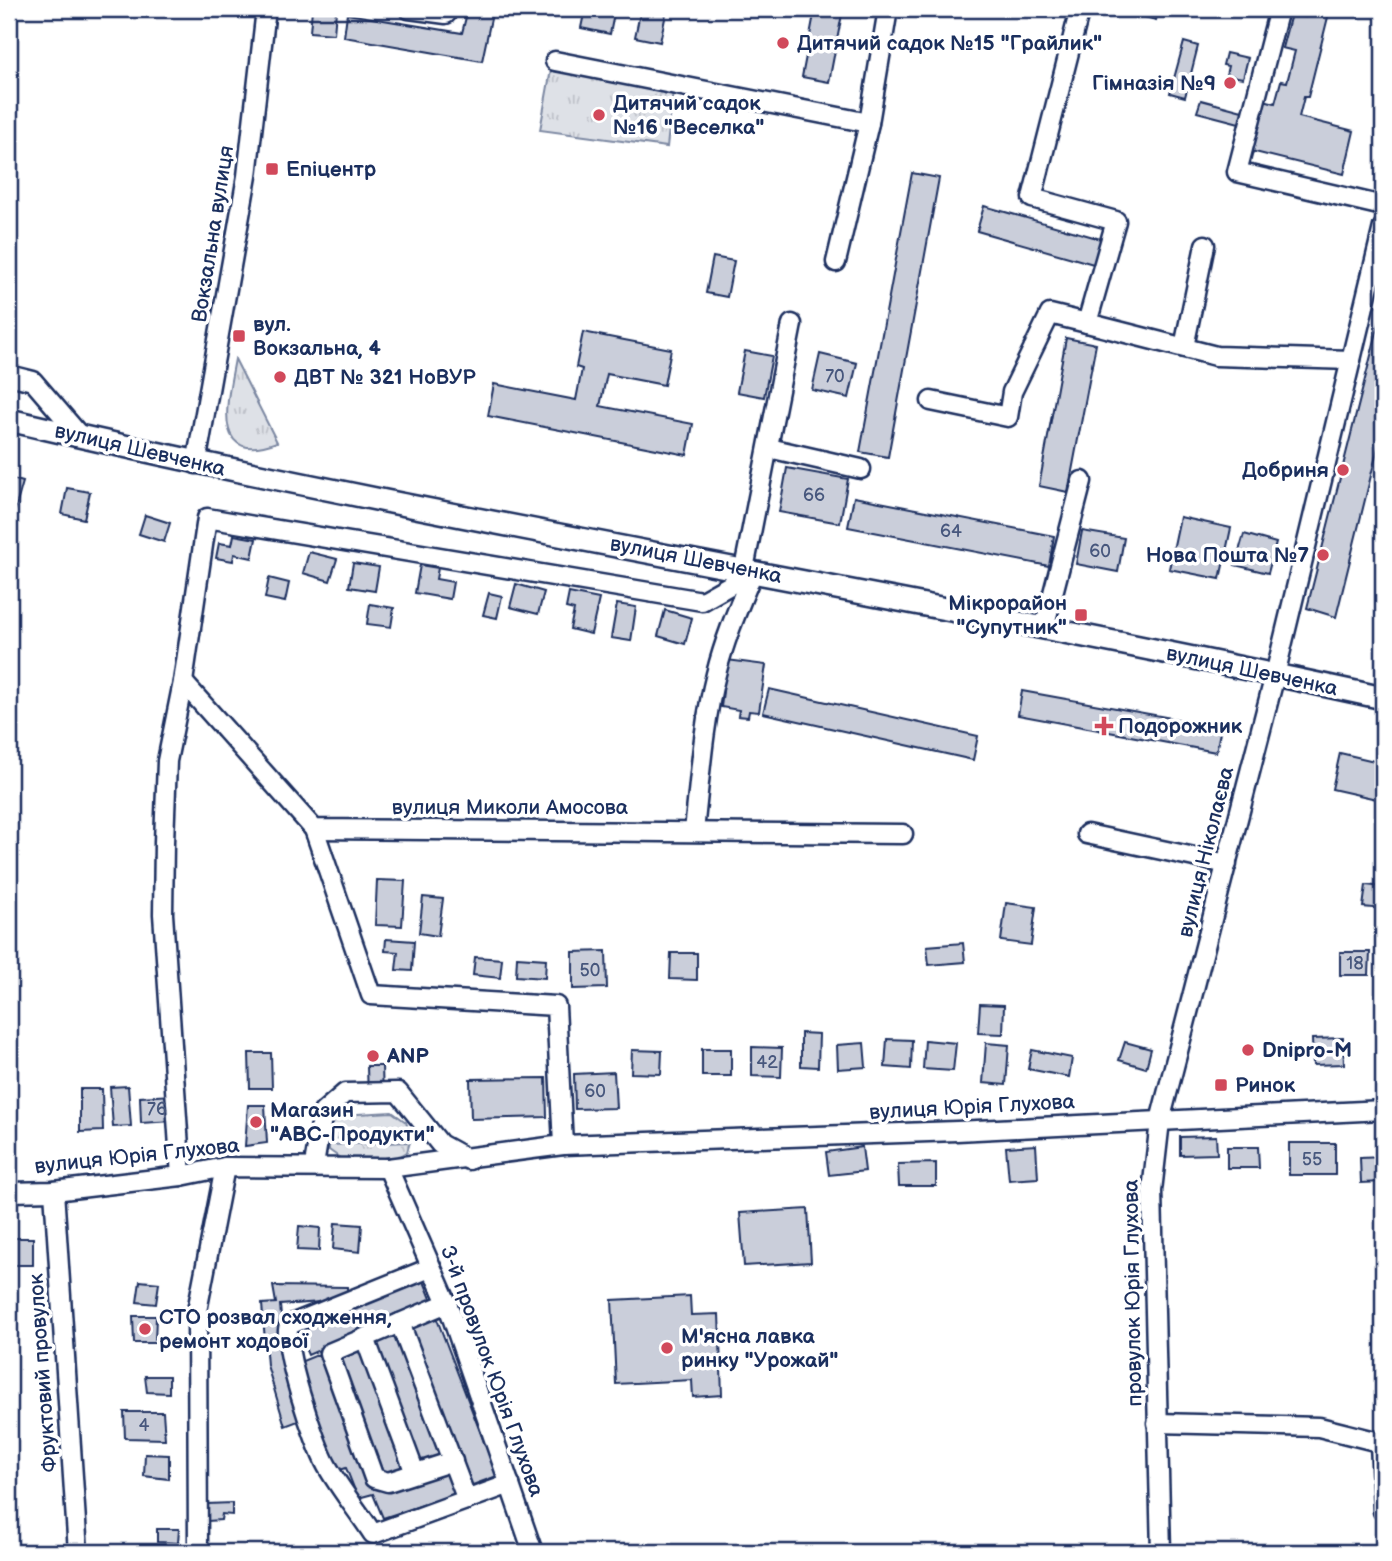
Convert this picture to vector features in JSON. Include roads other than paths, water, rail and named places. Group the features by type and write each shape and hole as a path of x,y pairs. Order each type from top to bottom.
{"main road":[{"name":"вулиця Шевченка","path":"9,420 196,464 1044,628 1383,698"}],"street":[{"name":"Вокзальна вулиця","path":"196,464 247,176 266,9"},
{"path":"409,9 446,15 447,9"},
{"path":"836,262 869,123 888,9"},
{"path":"1080,9 1032,198 1116,221 1087,323"},
{"path":"1279,9 1237,172 1383,206"},
{"path":"555,61 869,123"},
{"name":"вулиця Ніколаєва","path":"1160,1121 1275,675 1383,227"},
{"path":"1184,347 1205,246"},
{"path":"931,401 1007,417 1012,392 1050,314 1216,356 1350,360"},
{"path":"694,831 705,734 716,675 748,570 792,324"},
{"path":"9,375 33,381 81,437"},
{"path":"769,448 861,469"},
{"path":"1044,628 1082,481"},
{"path":"181,1176 163,914 167,761 183,682 207,518 702,601 748,570"},
{"path":"183,682 314,829 371,995 556,1006 563,1145"},
{"name":"вулиця Миколи Амосова","path":"314,829 903,834"},
{"path":"1087,834 1227,864"},
{"path":"314,1165 323,1112 345,1093 398,1092 439,1144 469,1160"},
{"name":"вулиця Юрія Глухова","path":"9,1192 54,1191 181,1176 225,1167 314,1165 388,1168 469,1160 563,1145 1383,1110"},
{"name":"провулок Юрія Глухова","path":"1160,1121 1152,1191 1161,1552"},
{"path":"198,1552 197,1311 225,1167"},
{"name":"3-й провулок Юрія Глухова","path":"388,1168 447,1303 534,1552"},
{"name":"Фруктовий провулок","path":"54,1191 78,1552"},
{"path":"430,1268 293,1322 286,1331 291,1363 326,1465 373,1534 510,1484"},
{"path":"447,1303 329,1353 374,1478 388,1482 453,1461"},
{"path":"400,1323 467,1500"},
{"path":"365,1338 415,1473"},
{"name":"провулок Юрія Глухова","path":"1157,1423 1319,1427 1382,1443"},
{"path":"1382,1443 1383,1511"}],"place":[{"name":"Дитячий садок №15 \"Грайлик\"","path":"783,43"},
{"name":"Гімназія №9","path":"1230,83"},
{"name":"Дитячий садок №16 \"Веселка\"","path":"599,115"},
{"name":"Епіцентр","path":"272,169"},
{"name":"вул. Вокзальна, 4","path":"239,336"},
{"name":"ДВТ № 321 НоВУР","path":"280,377"},
{"name":"Добриня","path":"1343,470"},
{"name":"Нова Пошта №7","path":"1323,555"},
{"name":"Мікрорайон \"Супутник\"","path":"1081,615"},
{"name":"Подорожник","path":"1104,726"},
{"name":"Dnipro-M","path":"1248,1050"},
{"name":"ANP","path":"373,1056"},
{"name":"Ринок","path":"1221,1085"},
{"name":"Магазин \"ABC-Продукти\"","path":"256,1122"},
{"name":"СТО розвал сходження, ремонт ходової","path":"145,1329"},
{"name":"М'ясна лавка ринку \"Урожай\"","path":"667,1348"}]}
